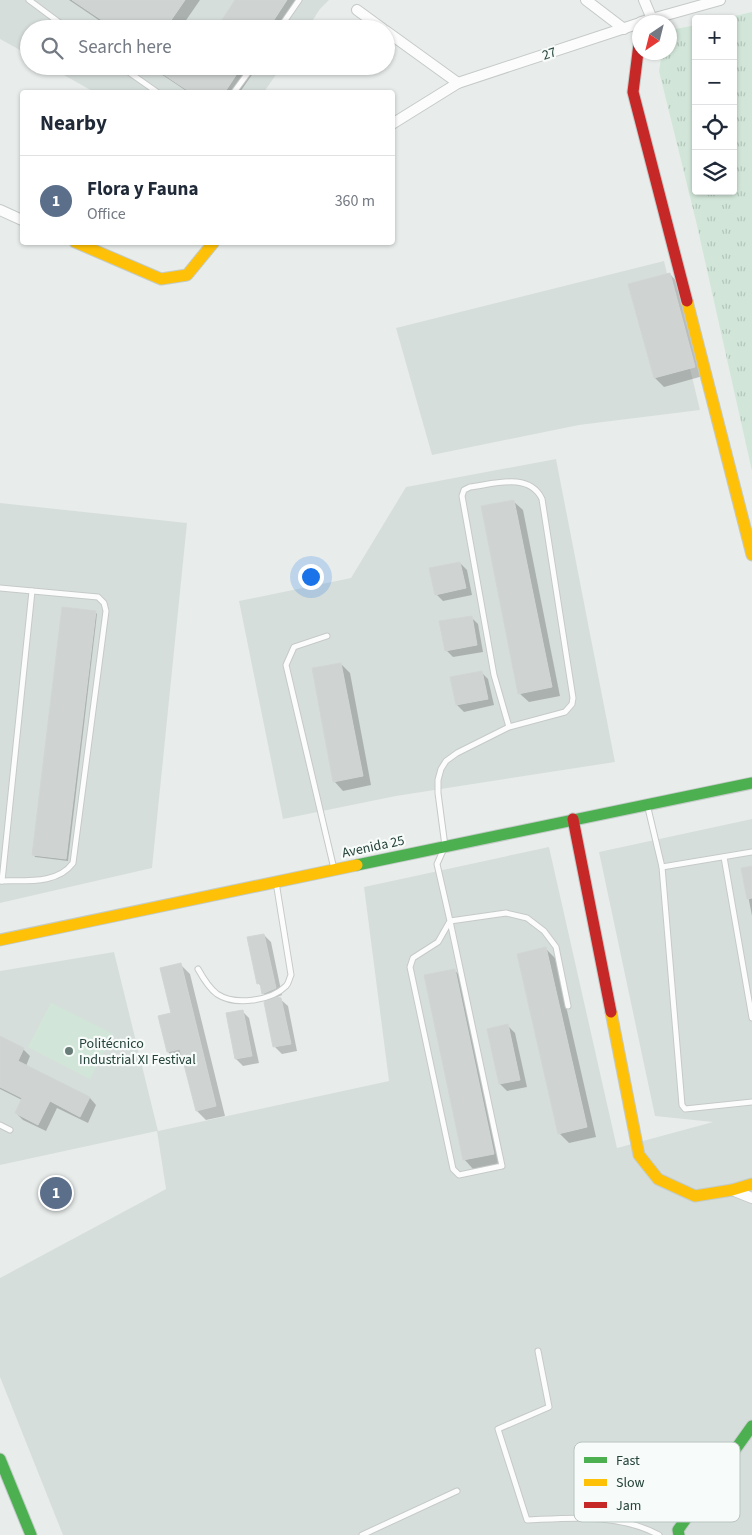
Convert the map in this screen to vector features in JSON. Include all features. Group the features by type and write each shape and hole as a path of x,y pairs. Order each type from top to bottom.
{"street":[{"path":"586,0 624,29"},
{"path":"644,0 649,15"},
{"name":"27","path":"671,15 720,0"},
{"path":"357,10 370,20"},
{"name":"27","path":"395,122 458,83 632,26"},
{"path":"395,38 458,83"},
{"path":"637,60 633,92 752,555"},
{"path":"0,210 20,219"},
{"path":"82,245 161,279 187,275 212,245"},
{"name":"Avenida 25","path":"0,940 752,782"},
{"path":"573,819 639,1155 658,1179 695,1196 732,1190 752,1184"},
{"path":"732,1190 752,1198"},
{"path":"740,1443 752,1426"},
{"path":"0,1459 31,1535"},
{"path":"679,1535 678,1530 684,1522"}],"lane":[{"path":"29,0 56,20"},
{"path":"285,20 299,0"},
{"path":"133,75 154,90"},
{"path":"235,90 246,75"},
{"path":"450,921 438,942 413,958 410,967 453,1168 459,1174 502,1166 450,921 437,864 445,846 438,780 441,769 446,761 457,753 509,727 565,712 572,704 573,698 542,499 538,490 517,481 470,487 464,490 462,496 494,675 509,727"},
{"path":"0,588 98,597 104,603 106,611 73,863 67,872 52,878 1,881 32,591"},
{"path":"327,636 294,647 286,665 334,869"},
{"path":"647,804 662,867 682,1105 685,1109 752,1102"},
{"path":"662,867 752,852"},
{"path":"724,857 752,1018"},
{"path":"198,970 217,994 231,1000 248,1001 275,994 288,985 291,976 276,882"},
{"path":"450,921 506,914 527,918 544,931 556,947 568,1006"},
{"path":"0,1125 10,1130"},
{"path":"538,1351 549,1408 498,1429 527,1520 574,1518"},
{"path":"362,1535 457,1491"},
{"path":"623,1522 659,1535"}],"shaded area":[{"path":"0,0 329,0 313,20 20,20 20,50 0,39"},
{"path":"64,75 276,75 265,90 90,90"},
{"path":"664,261 700,410 579,425 432,455 396,328"},
{"path":"556,459 615,762 396,796 283,819 239,601 351,578 406,487"},
{"path":"0,503 187,523 152,868 0,903"},
{"path":"752,819 752,1535 63,1535 0,1377 0,1278 166,1189 157,1131 0,1165 0,971 114,952 158,1131 389,1081 364,887 549,847 617,1148 713,1122 655,1116 599,852"}],"green space":[{"path":"752,12 752,471 696,221 659,71 661,60 677,60 677,29 692,26 692,195 737,195 737,16"},
{"path":"51,1003 113,1034 90,1079 28,1047"}],"building":[{"path":"72,0 185,0 171,20 102,20"},
{"path":"235,0 287,0 274,20 222,20"},
{"path":"164,75 236,75 226,90 187,90"},
{"path":"670,273 695,367 654,378 628,284"},
{"path":"514,500 552,687 518,694 481,506"},
{"path":"460,562 466,588 435,595 429,568"},
{"path":"62,607 96,611 66,859 32,855"},
{"path":"472,616 477,645 445,651 439,621"},
{"path":"341,663 363,776 333,782 312,668"},
{"path":"482,671 488,699 456,705 450,677"},
{"path":"752,866 752,898 747,899 741,868"},
{"path":"264,934 276,988 262,994 260,983 257,984 247,937"},
{"path":"546,947 587,1127 558,1134 517,954"},
{"path":"181,963 216,1106 196,1111 180,1049 167,1052 158,1016 171,1013 160,968"},
{"path":"455,969 494,1154 463,1160 424,975"},
{"path":"277,997 281,998 291,1044 273,1047 264,1002"},
{"path":"243,1010 252,1056 235,1059 226,1013"},
{"path":"508,1024 520,1080 499,1084 487,1029"},
{"path":"0,1036 24,1048 18,1061 90,1097 80,1117 50,1101 38,1125 15,1113 22,1098 0,1087"}],"traffic: fast":[{"path":"357,865 752,783"},
{"path":"740,1443 752,1426"},
{"path":"0,1459 31,1535"},
{"path":"679,1535 678,1530 684,1522"}],"traffic: slow":[{"path":"82,245 161,279 187,275 212,245"},
{"path":"687,301 752,555"},
{"path":"0,940 357,865"},
{"path":"611,1012 639,1155 658,1179 695,1196 732,1190 752,1184"}],"traffic: jam":[{"path":"637,60 633,92 687,301"},
{"path":"573,819 611,1012"}],"place":[{"name":"Politécnico Industrial XI Festival","path":"69,1051"},
{"name":"Flora y Fauna","path":"56,1193"}]}
